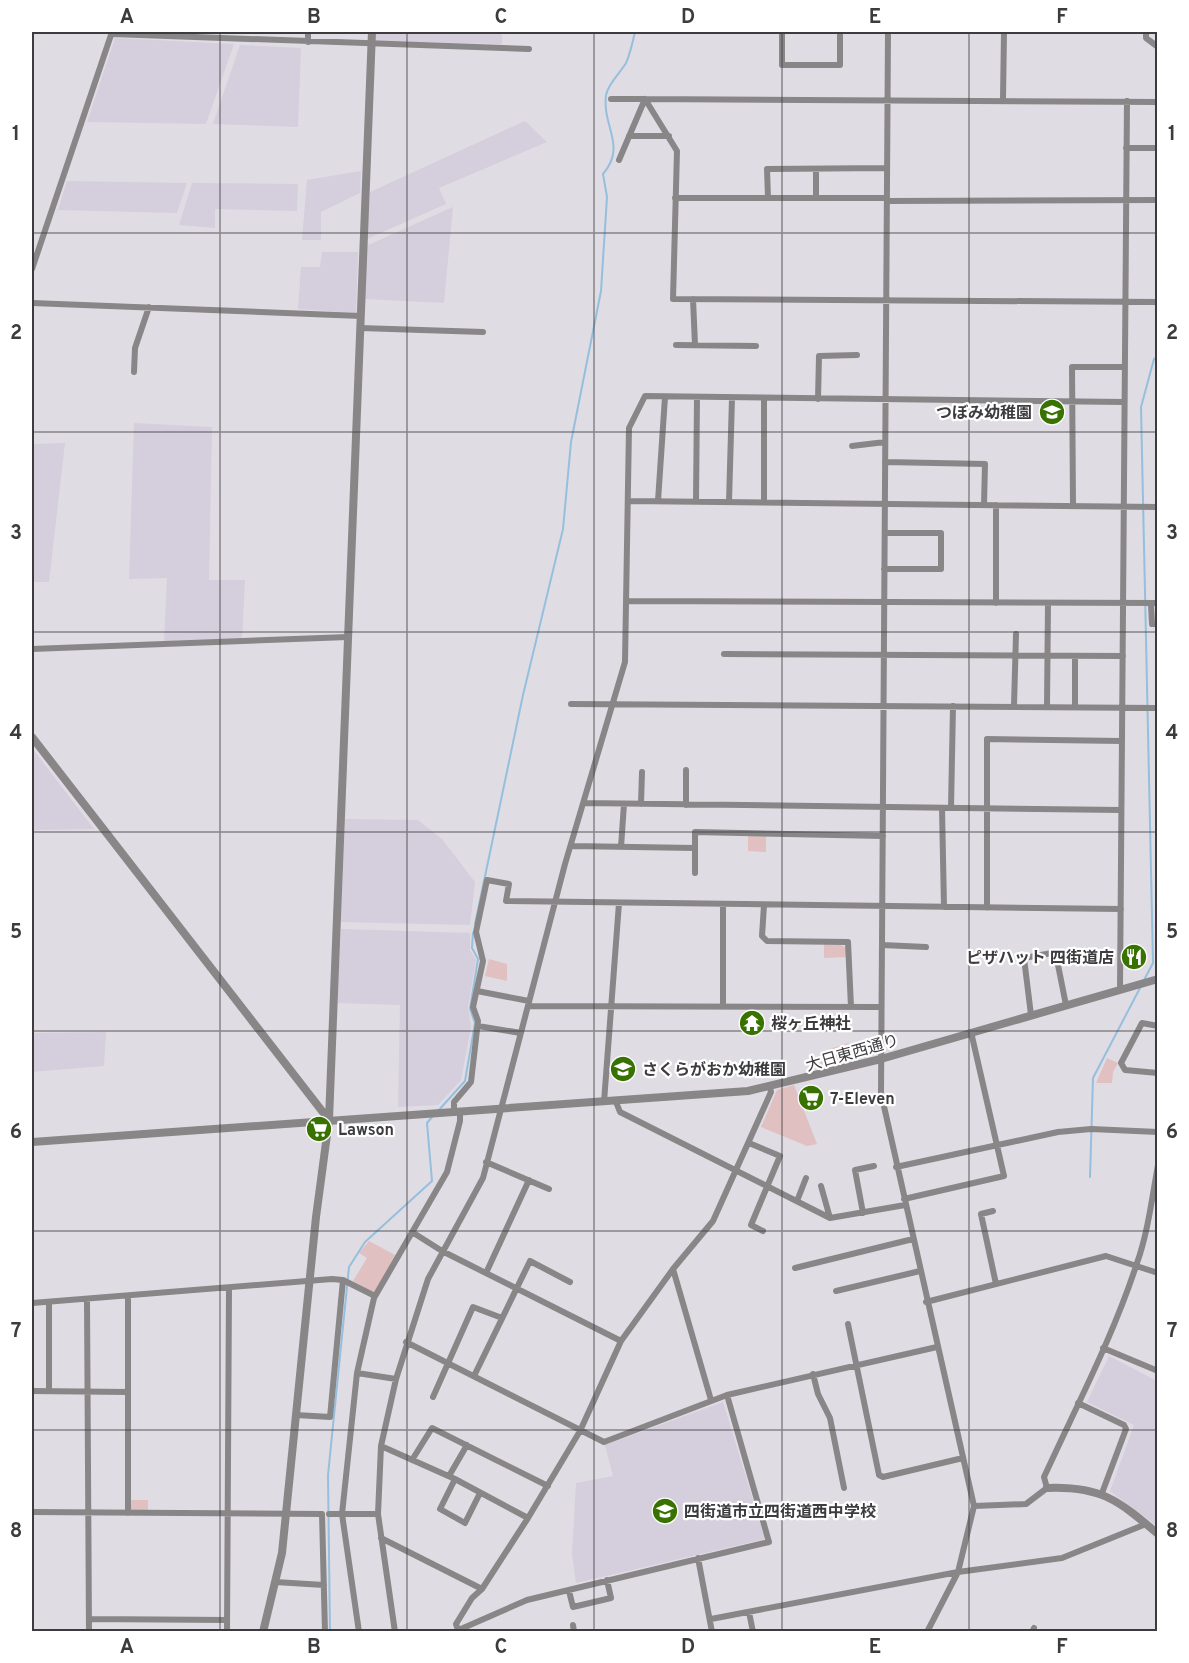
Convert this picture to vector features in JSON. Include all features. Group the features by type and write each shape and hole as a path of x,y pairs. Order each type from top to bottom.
{"street":[{"path":"308,32 308,42"},
{"path":"263,1632 275,1582 287,1513 309,1280 329,1120 372,32"},
{"path":"782,32 782,64 840,65 840,32"},
{"path":"888,32 881,1097 974,1506 958,1572 927,1632"},
{"path":"1003,99 1004,32"},
{"path":"1146,32 1146,38 1158,47"},
{"path":"32,269 112,33 371,45 529,49"},
{"path":"611,99 1003,99 1158,102"},
{"path":"645,99 677,151 674,299 1158,302"},
{"path":"619,160 645,99"},
{"path":"1120,989 1127,101"},
{"path":"629,136 669,136"},
{"path":"1126,148 1158,148"},
{"path":"768,198 767,169 887,168"},
{"path":"816,169 816,198"},
{"path":"675,198 1158,200"},
{"path":"693,299 695,345"},
{"path":"32,303 361,316"},
{"path":"134,372 135,348 149,307"},
{"path":"360,328 483,332"},
{"path":"676,345 756,346"},
{"path":"818,399 819,356 857,355"},
{"path":"1073,506 1072,366 1125,367"},
{"path":"395,1632 378,1514 381,1446 406,1342 428,1279 483,1178 571,846 625,662 628,601 629,428 645,396 886,401 1124,402"},
{"path":"658,501 665,397"},
{"path":"696,501 698,397"},
{"path":"729,502 732,398"},
{"path":"764,398 764,502"},
{"path":"852,446 885,442"},
{"path":"885,462 985,464 984,505"},
{"path":"629,501 1158,507"},
{"path":"996,505 996,603"},
{"path":"884,569 940,569 941,560 941,533 885,533"},
{"path":"628,601 1154,603 1152,624 1158,624"},
{"path":"1047,706 1048,603"},
{"path":"1014,706 1016,634"},
{"path":"32,649 348,637"},
{"path":"724,654 884,653 1123,657"},
{"path":"1075,656 1075,706"},
{"path":"571,704 1158,708"},
{"path":"951,808 953,706"},
{"path":"32,737 329,1120"},
{"path":"987,908 987,739 1122,741"},
{"path":"686,770 686,805"},
{"path":"641,804 642,772"},
{"path":"584,803 1122,810"},
{"path":"621,847 624,804"},
{"path":"942,808 944,907"},
{"path":"695,873 695,832 883,836"},
{"path":"571,846 695,848"},
{"path":"359,1632 342,1514 357,1373 375,1296 447,1172 460,1121 454,1102 471,1082 478,1026 472,1007 483,955 477,943 476,932 487,880 509,884 506,901 1121,909"},
{"path":"604,1102 619,903"},
{"path":"723,904 723,1005"},
{"path":"764,905 762,936 767,942 848,942 851,1007"},
{"path":"882,945 926,947"},
{"path":"1031,1015 1024,958 1052,953 1056,955 1066,1005"},
{"name":"大日東西通り","path":"32,1142 616,1102 770,1088 881,1059 1158,979"},
{"path":"477,991 528,1003 611,1006 881,1007"},
{"path":"1158,1026 1142,1023 1120,1063 1125,1070 1158,1073"},
{"path":"478,1026 521,1033"},
{"path":"616,1102 620,1112 830,1218 862,1213 1004,1176 970,1032"},
{"path":"727,1395 769,1542 526,1600 456,1631 456,1624 472,1598 482,1589 528,1518 580,1431 621,1341 673,1269 713,1221 771,1092 770,1088"},
{"path":"896,1167 997,1143 1091,1129 1158,1132"},
{"path":"749,1143 780,1156 751,1225 763,1231"},
{"path":"486,1162 549,1189"},
{"path":"1047,1488 1044,1477 1103,1348 1137,1265 1155,1195 1158,1165"},
{"path":"862,1213 855,1170 873,1166"},
{"path":"797,1201 806,1178"},
{"path":"486,1273 530,1180"},
{"path":"821,1186 830,1218"},
{"path":"993,1211 981,1214 996,1284"},
{"path":"412,1232 442,1251 621,1341"},
{"path":"795,1268 913,1239"},
{"path":"926,1302 1106,1256 1158,1273"},
{"path":"474,1376 530,1262 570,1282"},
{"path":"673,1269 711,1400"},
{"path":"836,1291 920,1271"},
{"path":"32,1303 229,1289 309,1280 342,1280 375,1296"},
{"path":"296,1415 330,1417 342,1280"},
{"path":"227,1632 229,1289"},
{"path":"128,1296 128,1513"},
{"path":"87,1300 89,1632"},
{"path":"49,1302 49,1391"},
{"path":"434,1397 473,1307 502,1318"},
{"path":"848,1324 879,1475 883,1477 963,1458"},
{"path":"406,1342 604,1442 727,1395 937,1347"},
{"path":"1103,1348 1158,1371"},
{"path":"357,1373 396,1379"},
{"path":"813,1374 818,1394 830,1418 844,1488"},
{"path":"32,1391 128,1392"},
{"path":"1078,1403 1124,1425 1126,1429 1102,1493"},
{"path":"412,1460 432,1428 548,1486"},
{"path":"467,1445 440,1509 465,1523 480,1492"},
{"path":"381,1446 452,1478 528,1518"},
{"path":"974,1506 1026,1504 1047,1488 1072,1487 1102,1493 1122,1503 1158,1534"},
{"path":"32,1512 322,1514 325,1632"},
{"path":"329,1514 378,1514"},
{"path":"711,1619 958,1572 1062,1558 1146,1524"},
{"path":"381,1538 482,1589"},
{"path":"698,1558 712,1632"},
{"path":"569,1591 573,1607 611,1599 607,1580"},
{"path":"275,1582 324,1585"},
{"path":"749,1612 753,1632"},
{"path":"90,1618 227,1620"}],"shaded area":[{"path":"375,32 502,32 502,44 375,41"},
{"path":"115,38 234,44 206,124 87,122"},
{"path":"240,45 301,48 298,127 213,124"},
{"path":"525,121 547,142 439,188 446,204 367,239 370,192"},
{"path":"361,171 360,193 321,212 321,240 302,240 307,180"},
{"path":"67,181 187,183 177,213 58,210"},
{"path":"192,183 298,184 297,211 215,209 215,228 179,225"},
{"path":"453,207 444,303 365,299 366,246"},
{"path":"322,252 358,252 356,313 298,309 301,267 320,267"},
{"path":"134,423 212,427 209,580 245,580 242,639 164,641 167,578 129,579"},
{"path":"65,443 49,582 32,582 32,444"},
{"path":"32,748 94,829 32,830"},
{"path":"345,819 418,820 442,839 475,882 470,925 341,922"},
{"path":"748,836 766,836 766,852 748,851"},
{"path":"341,929 470,933 470,950 476,960 468,1007 471,1027 461,1080 438,1105 398,1107 400,1005 337,1003"},
{"path":"824,944 839,944 847,948 847,957 824,958"},
{"path":"489,959 507,964 507,981 485,976"},
{"path":"106,1032 104,1066 32,1072 32,1033"},
{"path":"875,1039 876,1051 822,1067 819,1057 829,1054 829,1049 849,1043 850,1047"},
{"path":"1107,1058 1118,1063 1113,1072 1112,1083 1096,1083"},
{"path":"794,1085 817,1144 807,1146 761,1127 777,1090"},
{"path":"369,1241 395,1255 376,1291 372,1292 353,1281 367,1258 359,1253"},
{"path":"1109,1356 1157,1381 1157,1526 1110,1491 1134,1425 1087,1402"},
{"name":"四街道市立四街道西中学校","path":"723,1402 765,1539 576,1583 572,1554 576,1483 613,1476 605,1445"},
{"path":"130,1500 148,1500 148,1511 131,1511"}],"waterway":[{"path":"475,924 523,695 563,529 571,442 601,291 607,197 603,174 613,154 606,95 626,63 635,32"},
{"path":"1144,980 1153,963 1141,407 1154,359 1158,357"},
{"path":"438,1111 465,1081 475,1023 470,1009 478,959 472,948 473,933"},
{"path":"1090,1177 1093,1078 1140,988"},
{"path":"330,1632 328,1475 349,1267 365,1242 432,1181 427,1123 432,1117"}],"place":[{"name":"つぼみ幼稚園","path":"1052,412"},
{"name":"ピザハット 四街道店","path":"1134,957"},
{"name":"桜ヶ丘神社","path":"752,1023"},
{"name":"さくらがおか幼稚園","path":"623,1069"},
{"name":"7-Eleven","path":"811,1098"},
{"name":"Lawson","path":"319,1129"},
{"name":"四街道市立四街道西中学校","path":"665,1511"}]}
